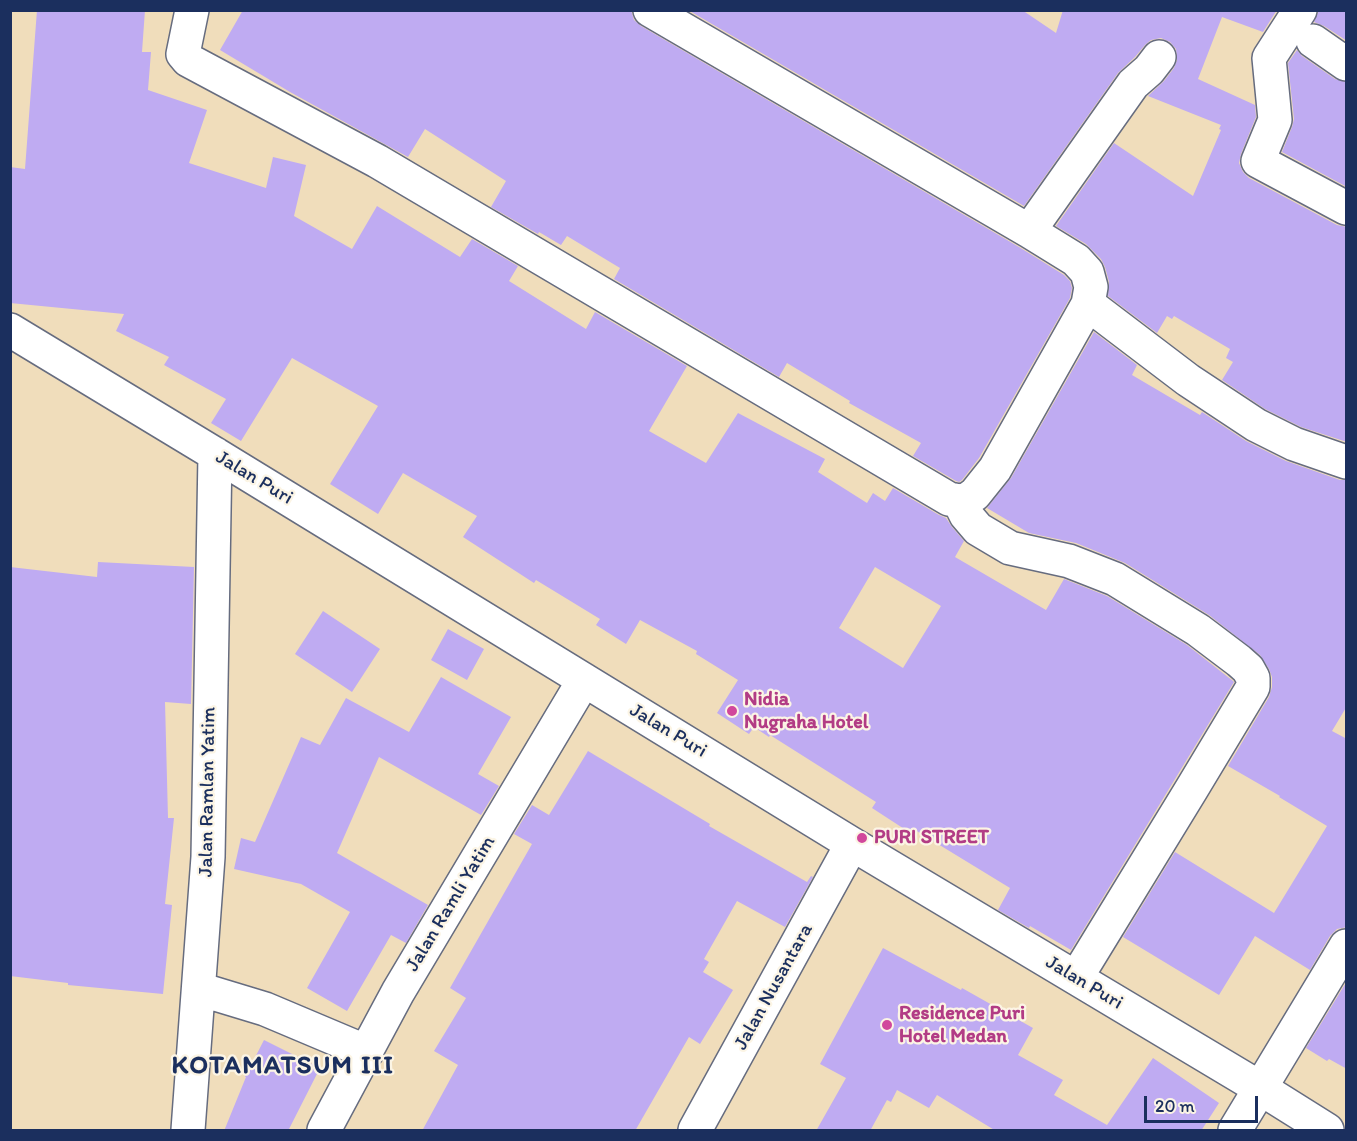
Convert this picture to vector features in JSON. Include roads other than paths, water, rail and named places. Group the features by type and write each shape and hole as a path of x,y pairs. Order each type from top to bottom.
{"street":[{"path":"192,10 183,54 188,60 377,161 949,499 959,501 968,499 975,494 995,469 1088,304 1091,287 1087,272 1076,260 1029,231 650,10"},
{"path":"1300,10 1269,58 1275,120 1258,161 1347,208"},
{"path":"1313,41 1347,64"},
{"path":"1029,231 1133,84 1149,70 1159,57"},
{"path":"1088,304 1188,380 1256,425 1294,444 1347,462"},
{"name":"Jalan Puri","path":"10,330 852,844 1260,1088 1327,1131"},
{"name":"Jalan Ramlan Yatim","path":"188,1131 208,856 214,454"},
{"path":"959,501 966,515 978,529 1010,548 1069,561 1115,579 1198,630 1239,661 1248,669 1253,678 1252,687 1076,978"},
{"name":"Jalan Ramli Yatim","path":"324,1131 398,992 584,680"},
{"name":"Jalan Nusantara","path":"695,1131 852,844"},
{"path":"1235,1131 1347,946"},
{"path":"199,989 265,1009 367,1052"}],"place":[{"name":"Nidia Nugraha Hotel","path":"732,711"},
{"name":"PURI STREET","path":"862,838"},
{"name":"Residence Puri Hotel Medan","path":"887,1025"}],"district":[{"name":"KOTAMATSUM III","path":"283,1066"}]}
